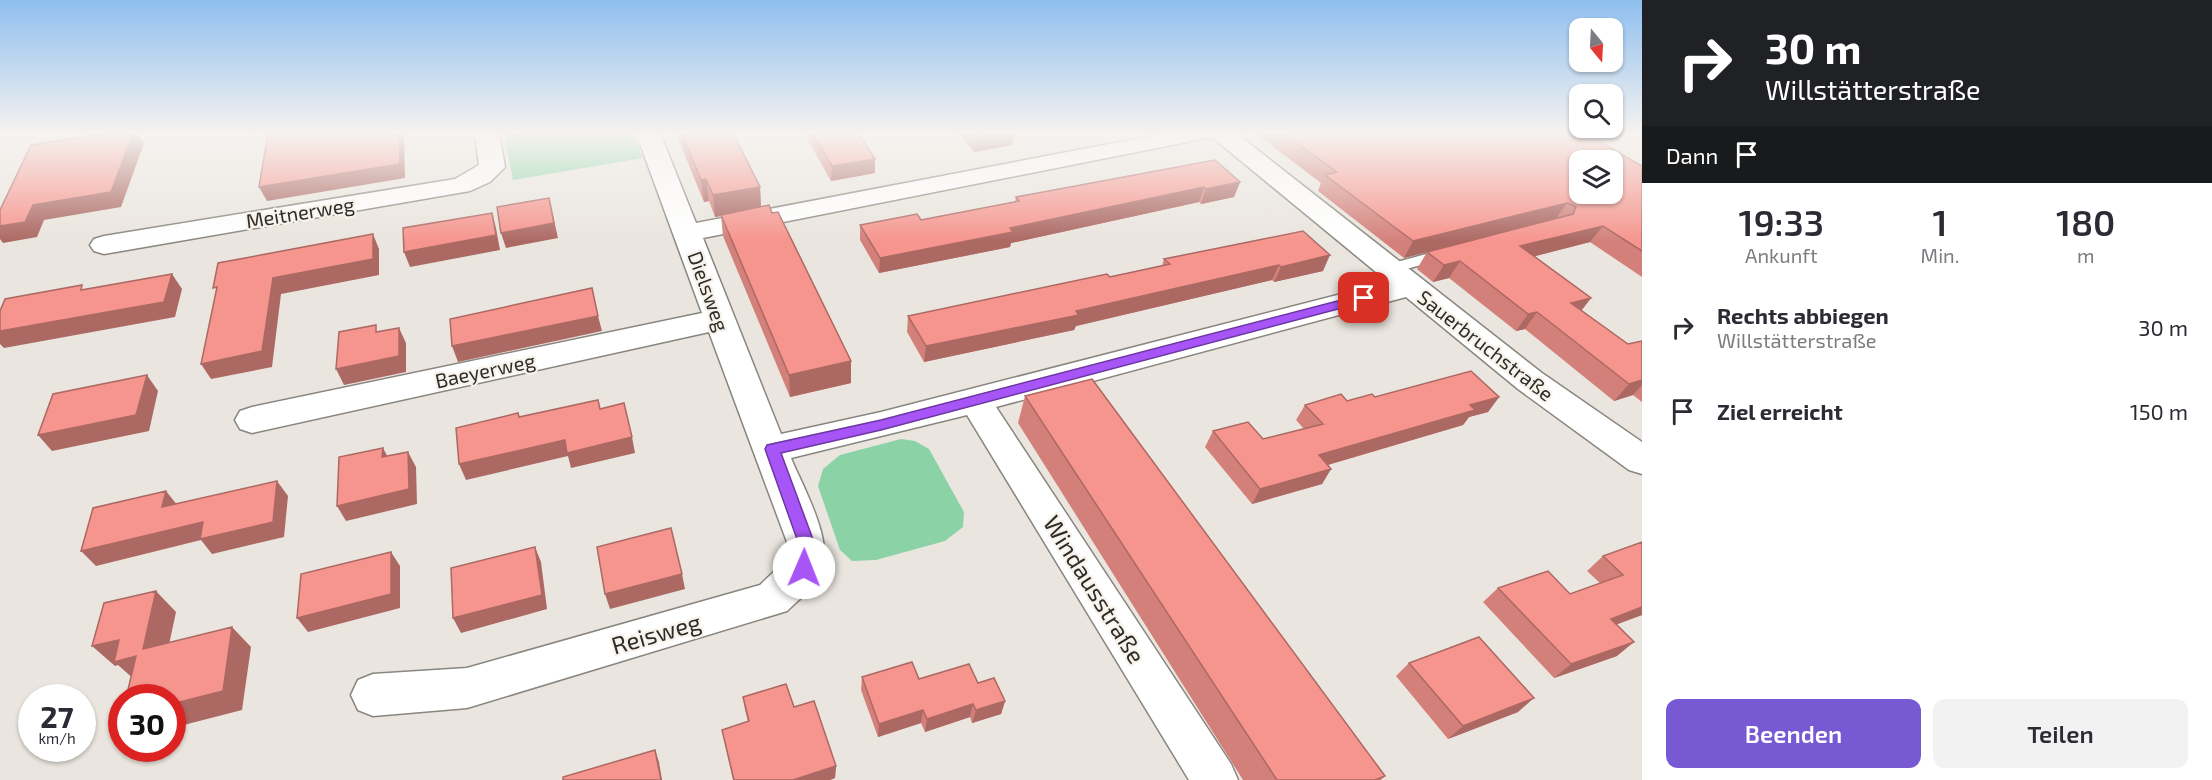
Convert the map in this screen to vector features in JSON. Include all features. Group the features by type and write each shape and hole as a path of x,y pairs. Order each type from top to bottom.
{"street":[{"name":"Meitnerweg","path":"104,245 461,186 481,177 489,169"},
{"name":"Dielsweg","path":"663,169 688,233 718,320 772,449"},
{"path":"688,233 1016,169"},
{"name":"Sauerbruchstraße","path":"1266,169 1530,381 1642,460"},
{"path":"772,449 881,425 1399,277"},
{"name":"Baeyerweg","path":"252,420 718,320"},
{"name":"Windausstraße","path":"974,399 1215,780"},
{"name":"Reisweg","path":"372,695 467,688 773,599 804,568 806,542 772,449"}],"lane":[{"path":"1399,277 1455,252"}],"green space":[{"path":"511,169 576,169 513,180"},
{"path":"901,439 915,441 929,449 964,512 963,527 945,541 876,560 852,561 840,550 818,486 823,469 840,455"}],"building":[{"path":"19,169 119,169 111,192 33,205 25,222 0,226 0,210"},
{"path":"262,169 367,169 259,187"},
{"path":"697,169 751,169 760,187 713,195 706,179 701,180"},
{"path":"1164,169 1226,169 1240,182 1206,189 1204,187 1010,228 1013,232 880,258 860,225 917,214 921,220 1019,201 1016,197"},
{"path":"1333,169 1569,169 1569,204 1413,241 1325,175 1337,172"},
{"path":"1623,169 1642,169 1642,251 1603,226 1520,246 1591,298 1571,303 1628,344 1642,341 1642,380 1629,384 1537,312 1528,314 1460,261 1444,265 1427,252 1573,214 1576,207 1569,204 1623,204"},
{"path":"549,198 554,223 501,233 497,207"},
{"path":"769,205 772,213 778,212 851,361 789,375 721,215"},
{"path":"492,213 496,235 404,252 403,228"},
{"path":"1303,231 1330,255 1076,311 1079,315 926,346 908,316 1107,274 1110,277 1170,264 1164,259"},
{"path":"373,234 373,259 273,278 262,351 201,364 217,287 213,288 218,263"},
{"path":"172,274 164,302 0,331 0,311 5,299 82,285 81,290"},
{"path":"592,288 598,316 452,346 450,319"},
{"path":"376,325 376,332 399,328 399,356 336,369 339,332"},
{"path":"1471,371 1499,397 1470,405 1475,410 1319,455 1331,469 1260,489 1213,431 1248,422 1263,439 1323,424 1305,405 1341,394 1347,401 1372,394 1375,397"},
{"path":"147,375 136,415 38,435 53,394"},
{"path":"1092,379 1385,776 1375,780 1277,780 1025,396"},
{"path":"598,400 600,409 624,403 632,437 567,453 565,440 459,464 456,428 518,413 519,417"},
{"path":"383,448 382,457 408,452 409,489 337,506 339,457"},
{"path":"277,481 273,522 200,539 203,522 81,551 93,508 166,491 162,507"},
{"path":"671,528 682,574 605,594 597,547"},
{"path":"1642,542 1642,607 1611,619 1634,642 1571,664 1498,588 1548,571 1570,594 1623,575 1603,556"},
{"path":"535,547 542,595 453,618 451,568"},
{"path":"391,552 391,594 297,618 301,574"},
{"path":"156,591 143,649 232,627 223,691 186,700 186,684 129,684 136,656 114,662 119,640 92,646 104,603"},
{"path":"1479,637 1534,698 1463,726 1409,663"},
{"path":"912,662 919,679 969,664 978,683 994,678 1005,701 976,710 973,704 927,719 923,710 879,724 862,677"},
{"path":"786,684 794,707 814,701 836,766 793,780 734,780 722,730 749,721 743,697"},
{"path":"655,750 661,780 563,780 563,777"}],"route":[{"path":"804,568 806,542 772,449 881,425 1364,298"}]}
